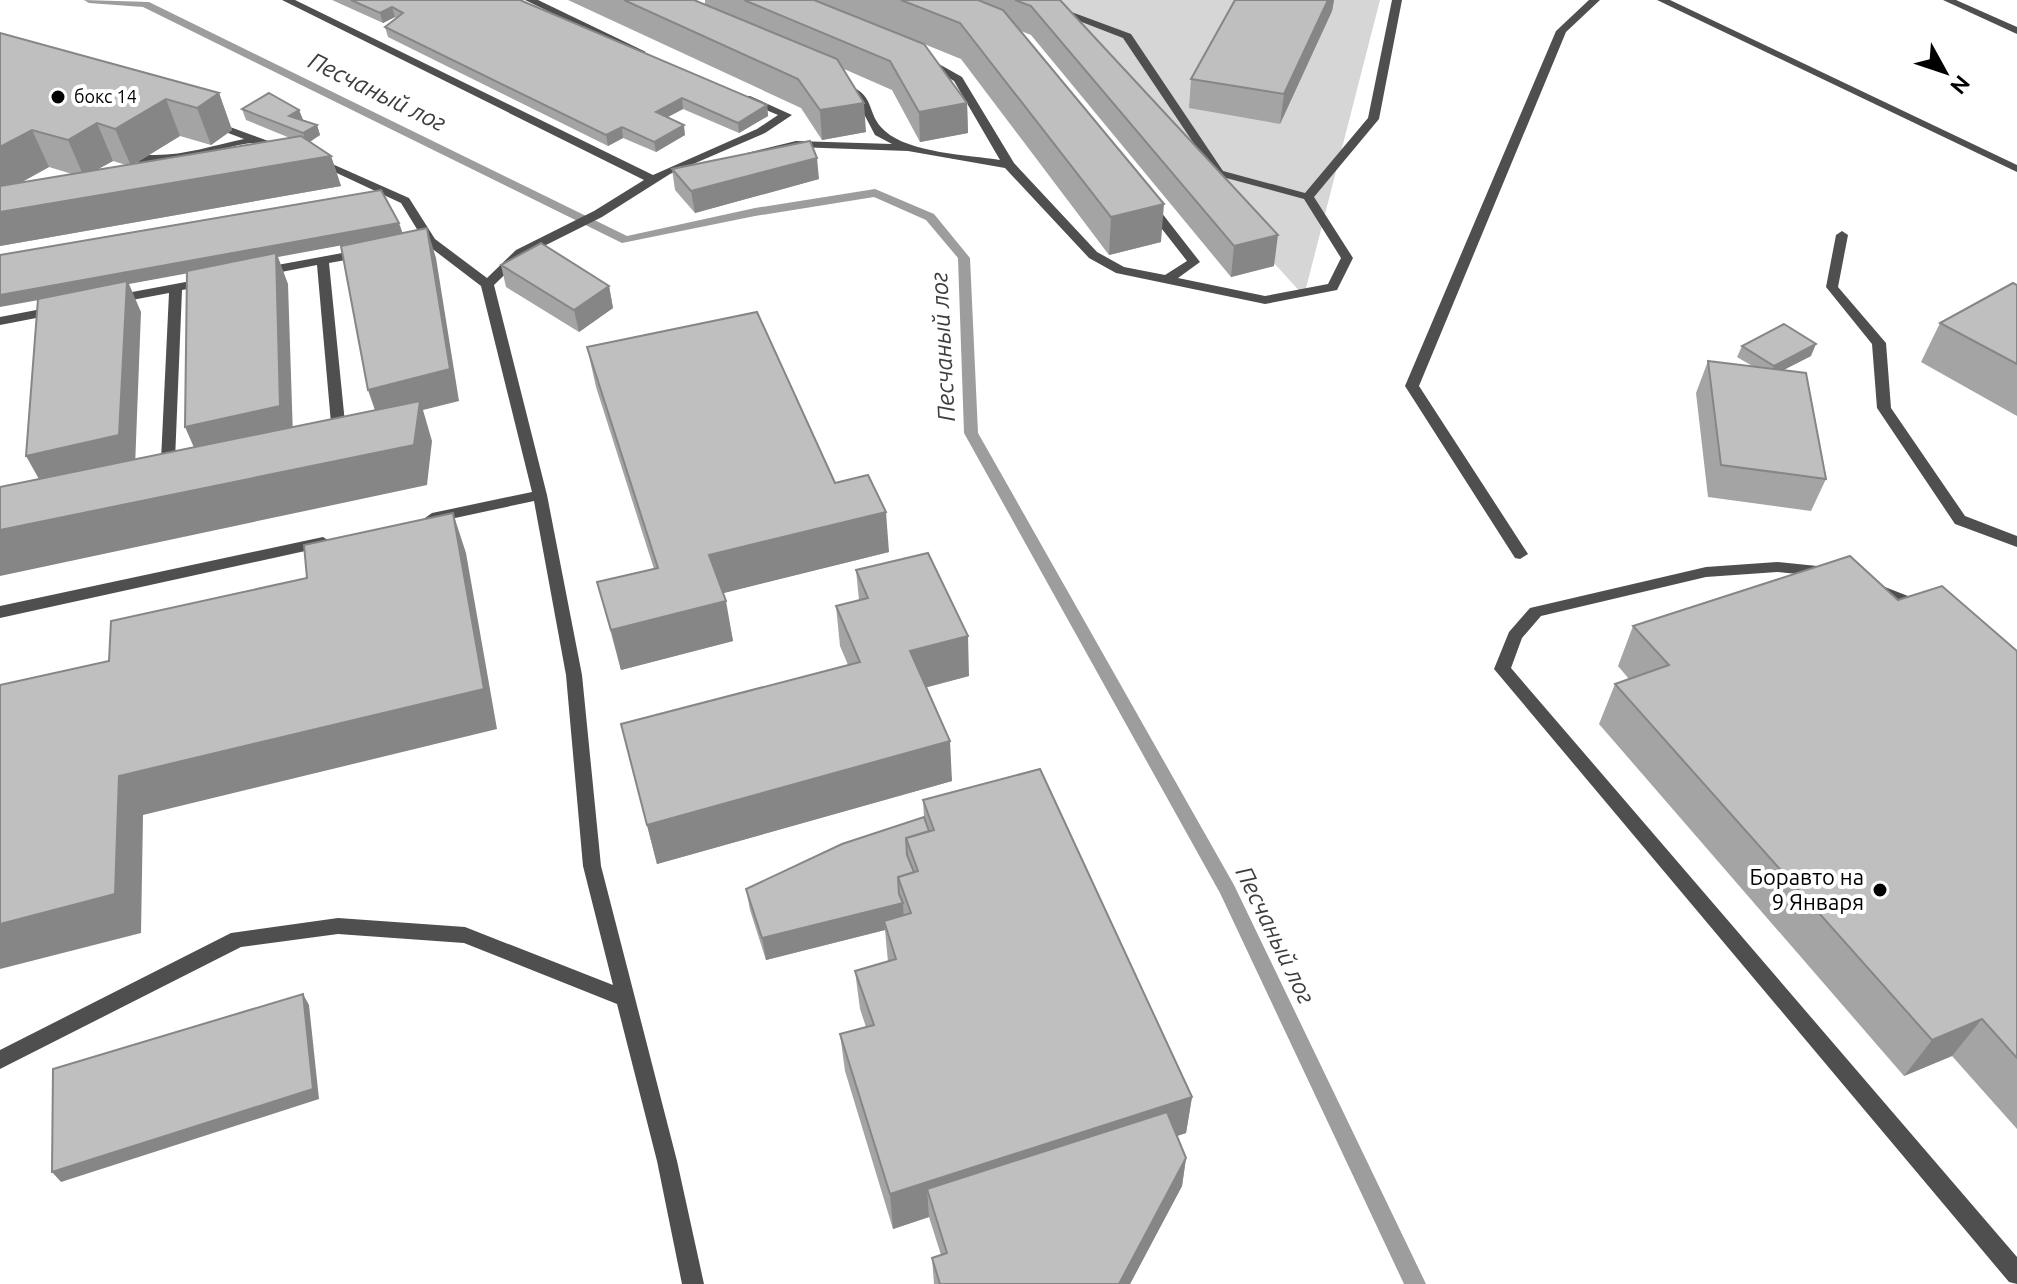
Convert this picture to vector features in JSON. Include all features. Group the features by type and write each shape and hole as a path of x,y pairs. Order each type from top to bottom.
{"street":[{"path":"287,0 653,180"},
{"path":"530,0 648,55"},
{"path":"915,53 958,79 1009,165 1093,255 1120,270 1265,300 1333,287 1347,258 1308,197 1219,173 1127,36 1030,0"},
{"path":"1308,197 1373,119 1397,0"},
{"path":"1520,554 1412,386 1561,31 1595,0"},
{"path":"1662,0 2017,169"},
{"path":"1948,0 2017,31"},
{"path":"830,80 858,93 879,133 908,148"},
{"path":"487,284 520,253 598,214 666,172 761,131 786,115 730,91"},
{"path":"197,118 340,170 405,201 423,242 487,284 540,495 574,675 592,866 667,1161 693,1284"},
{"path":"135,170 256,139"},
{"path":"666,172 796,144 908,148 1009,165"},
{"path":"132,156 149,161 184,159"},
{"path":"356,198 387,192"},
{"path":"1145,199 1194,262 1167,279"},
{"path":"1842,235 1832,287 1879,343 1884,408 1960,520 2017,542"},
{"path":"249,275 384,249"},
{"path":"323,261 338,423"},
{"path":"103,302 220,280"},
{"path":"168,460 176,288"},
{"path":"0,321 73,307"},
{"path":"417,521 540,495"},
{"path":"0,612 339,538"},
{"path":"1937,616 1901,597 1828,572 1777,567 1706,572 1536,612 1515,636 1502,669 2017,1274"},
{"path":"0,1060 238,939 338,926 465,935 625,998"}],"shaded area":[{"path":"994,0 1380,0 1304,296 1056,25"}],"building":[{"path":"351,0 520,0 767,105 738,123 682,98 656,112 684,125 654,142 622,127 606,135 385,27 403,13 392,7 380,13"},
{"path":"624,0 694,0 837,59 864,103 820,110 798,79"},
{"path":"744,0 814,0 924,44 967,103 919,112 890,61"},
{"path":"901,0 978,0 1003,10 1164,204 1111,217 960,23"},
{"path":"1015,0 1060,0 1278,235 1234,246 1031,6"},
{"path":"1235,0 1328,0 1284,94 1191,79"},
{"path":"0,33 219,93 197,108 166,99 115,129 97,123 68,140 32,130 0,147"},
{"path":"269,93 299,110 289,116 317,125 303,133 242,109"},
{"path":"301,136 331,156 0,212 0,186"},
{"path":"810,141 817,158 691,191 672,169"},
{"path":"381,190 399,223 0,295 0,255"},
{"path":"427,228 450,369 368,390 341,246"},
{"path":"541,243 609,286 574,310 501,265"},
{"path":"276,253 280,406 185,427 187,271"},
{"path":"127,281 119,435 26,456 38,299"},
{"path":"2013,283 2017,285 2017,364 1940,323"},
{"path":"757,312 835,483 868,475 886,512 709,555 726,601 611,630 597,582 658,568 587,347"},
{"path":"1784,324 1816,344 1774,366 1742,346"},
{"path":"1708,361 1806,373 1826,479 1721,465"},
{"path":"420,401 414,445 0,530 0,487"},
{"path":"453,513 484,689 119,776 115,894 0,924 0,685 109,661 111,621 307,578 304,545"},
{"path":"928,553 968,636 910,651 950,741 647,825 621,724 860,662 836,606 868,598 856,570"},
{"name":"Боравто на 9 Января","path":"1850,556 1898,600 1942,586 2017,651 2017,1058 1982,1019 1932,1040 1615,684 1669,665 1633,626"},
{"path":"1040,769 1192,1097 890,1194 840,1034 874,1025 855,971 896,959 884,921 911,913 898,877 918,871 906,838 934,830 923,800"},
{"path":"924,817 929,831 906,838 907,855 914,872 898,877 903,903 762,938 746,889 842,844"},
{"path":"303,994 313,1089 52,1172 53,1069"},
{"path":"1167,1112 1186,1158 1119,1284 940,1284 932,1258 947,1253 927,1189"}],"waterway":[{"name":"Песчаный лог","path":"89,0 145,4 626,240 755,212 875,193 930,217 964,258 971,433 1228,890 1415,1284"}],"place":[{"name":"бокс 14","path":"58,97"},
{"name":"Боравто на 9 Января","path":"1880,890"}]}
